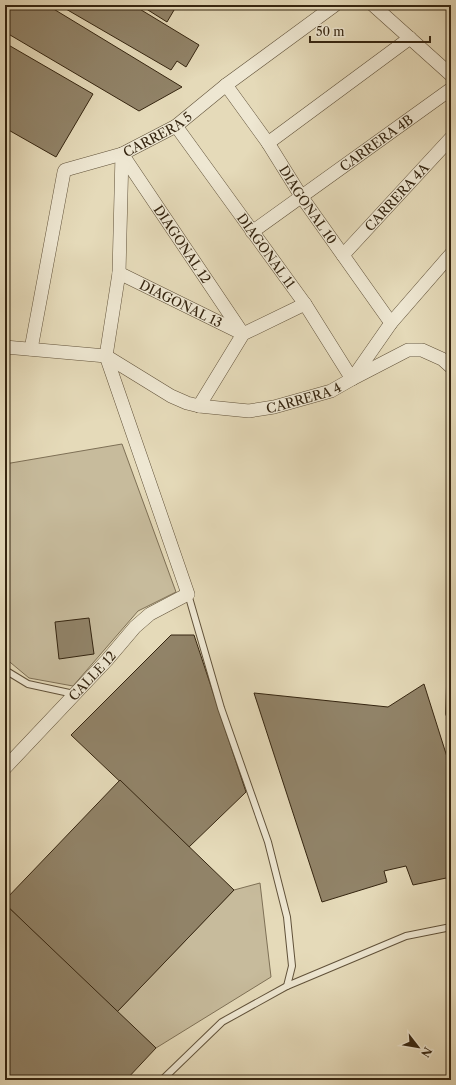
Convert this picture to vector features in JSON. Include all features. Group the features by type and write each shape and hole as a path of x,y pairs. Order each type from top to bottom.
{"street":[{"name":"CARRERA 5","path":"106,356 119,273 122,154 176,126 226,85 335,5"},
{"path":"373,5 451,75"},
{"path":"268,143 410,38"},
{"name":"DIAGONAL 10","path":"226,85 268,143 301,196 391,323"},
{"name":"CARRERA 4B","path":"252,232 451,89"},
{"name":"DIAGONAL 11","path":"176,126 305,304 352,379"},
{"name":"CARRERA 4A","path":"343,255 451,138"},
{"path":"31,349 64,172 69,169 122,154"},
{"name":"DIAGONAL 12","path":"122,154 243,334"},
{"name":"CARRERA 4","path":"106,356 171,396 187,403 199,406 249,411 274,407 331,391 352,379 391,323 451,254"},
{"name":"DIAGONAL 13","path":"119,273 243,334"},
{"path":"199,406 243,334 305,304"},
{"path":"5,347 106,356 188,594"},
{"path":"352,379 408,350 422,350 442,360 451,367"},
{"name":"CALLE 12","path":"5,768 107,660 135,627 150,614 188,594"}],"lane":[{"path":"188,594 221,708 268,842 287,917 292,966 287,986"},
{"path":"5,670 28,684 74,694"},
{"path":"449,713 451,685"},
{"path":"162,1080 222,1022 287,986 406,936 451,927"}],"shaded area":[{"path":"122,444 176,592 138,611 73,686 29,678 5,658 5,464"},
{"path":"260,883 271,977 156,1048 117,1012 234,890"}],"building":[{"path":"5,5 47,5 182,87 139,111 5,32"},
{"path":"59,5 133,5 199,45 186,67 177,61 171,70"},
{"path":"140,5 177,5 167,22"},
{"path":"5,43 93,94 56,157 5,128"},
{"path":"89,618 94,654 59,659 55,622"},
{"path":"171,635 194,635 246,792 189,847 71,735"},
{"path":"424,684 448,760 451,759 451,877 413,885 406,866 384,871 387,882 322,902 254,693 388,707"},
{"path":"120,780 234,890 117,1012 5,904 5,900"},
{"path":"5,904 156,1048 126,1080 85,1080 82,1077 76,1080 5,1080"}]}
